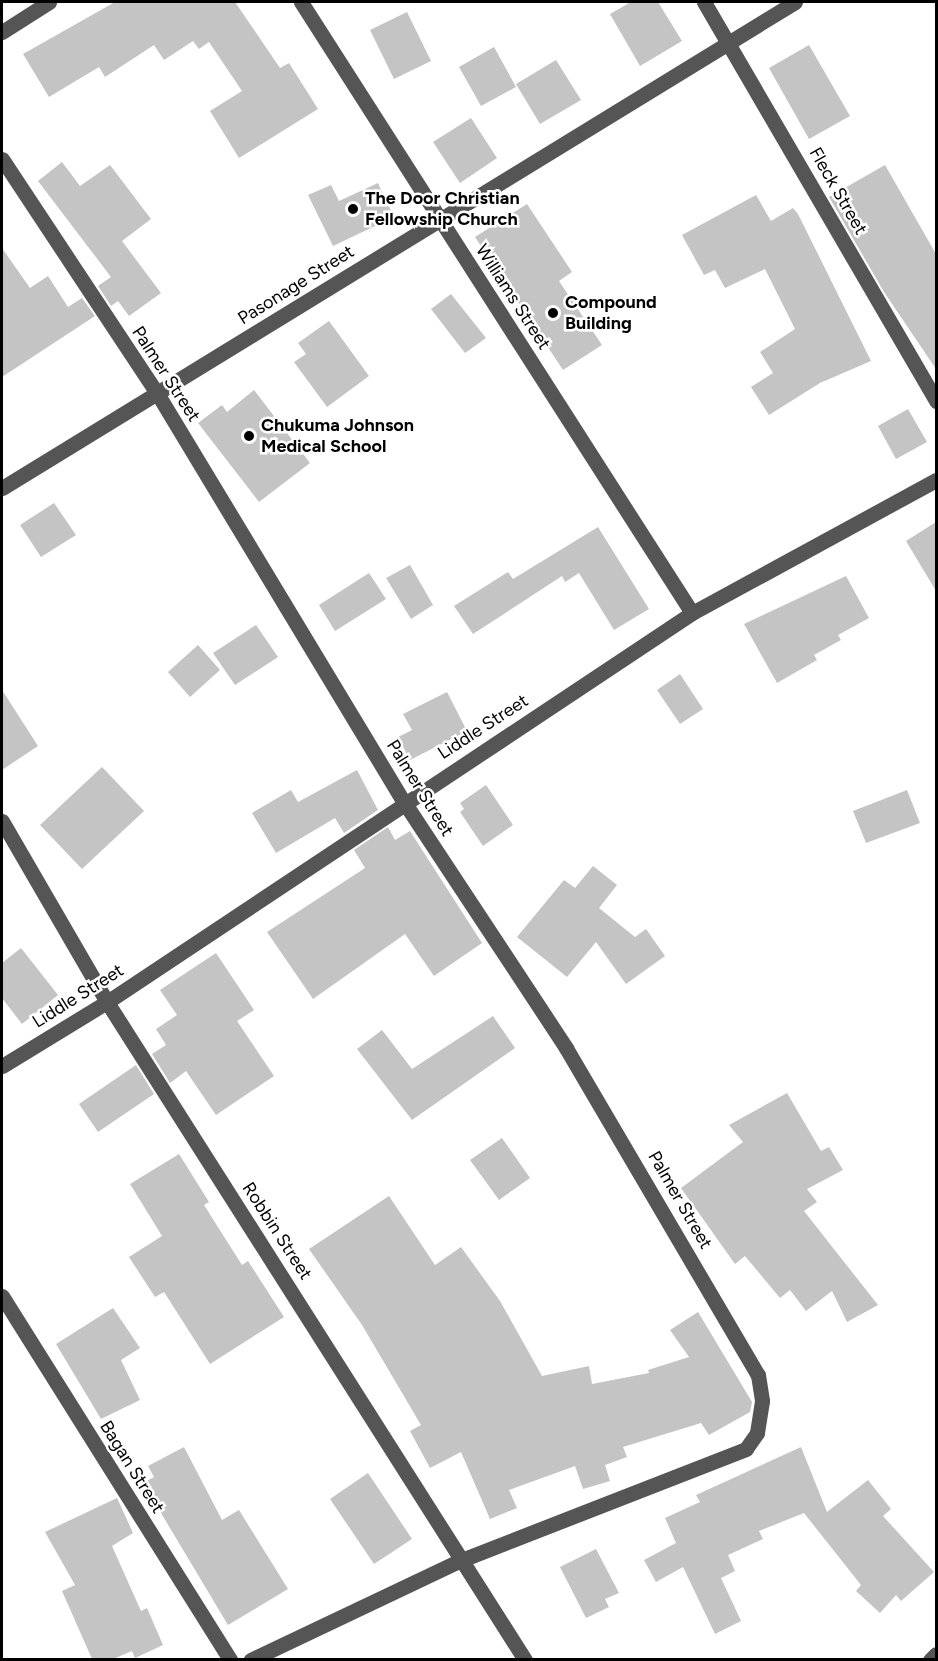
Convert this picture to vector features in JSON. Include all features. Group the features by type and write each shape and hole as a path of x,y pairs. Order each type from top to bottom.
{"street":[{"path":"2,32 49,2"},
{"name":"Williams Street","path":"302,2 692,613"},
{"name":"Fleck Street","path":"704,2 730,43 936,401"},
{"name":"Pasonage Street","path":"2,488 795,2"},
{"name":"Palmer Street","path":"2,159 158,393 404,802 566,1048 758,1375 762,1401 757,1433 746,1449 461,1560"},
{"name":"Liddle Street","path":"2,1066 107,1002 404,802 692,613 936,480"},
{"name":"Robbin Street","path":"2,821 107,1002 525,1659"},
{"name":"Bagan Street","path":"2,1296 230,1659"},
{"path":"250,1659 461,1560"},
{"path":"930,1659 936,1654"}],"building":[{"path":"115,2 235,2 280,68 289,63 318,109 239,158 210,111 242,91 209,42 199,49 193,41 164,60 154,45 105,77 99,67 49,97 23,54"},
{"path":"631,2 658,2 682,41 640,66 610,14"},
{"path":"407,12 431,61 394,79 370,30"},
{"path":"809,45 850,116 809,139 769,68"},
{"path":"494,47 516,87 481,106 459,67"},
{"path":"556,60 581,100 540,124 516,84"},
{"path":"471,118 497,158 460,183 433,142"},
{"path":"62,162 80,186 110,165 151,219 122,241 161,293 129,316 118,301 111,306 98,286 111,277 38,181"},
{"path":"885,165 936,254 936,369 884,292 829,197"},
{"name":"The Door Christian Fellowship Church","path":"378,183 394,217 333,246 308,195 331,185 339,201"},
{"path":"756,195 771,221 793,208 798,214 871,361 820,383 769,415 751,387 773,373 760,352 795,329 765,269 725,288 715,270 704,275 682,235"},
{"name":"Compound Building","path":"527,204 572,272 559,281 602,345 563,370 475,237"},
{"path":"2,248 30,288 48,276 68,307 82,298 95,316 2,377"},
{"path":"451,294 486,338 465,353 431,309"},
{"path":"329,321 369,376 327,407 294,362 306,354 298,343"},
{"name":"Chukuma Johnson Medical School","path":"254,390 310,463 259,502 198,423 222,405 227,412"},
{"path":"908,409 927,442 896,459 878,426"},
{"path":"54,503 76,535 41,557 20,525"},
{"path":"936,522 936,591 906,541"},
{"path":"598,527 649,609 614,630 579,573 565,582 562,576 473,634 454,606 508,572 513,579"},
{"path":"410,565 433,605 411,619 386,578"},
{"path":"369,573 386,599 335,631 319,605"},
{"path":"846,576 869,618 838,635 841,640 814,655 817,660 777,683 744,624"},
{"path":"256,625 278,657 235,685 213,653"},
{"path":"198,645 220,670 190,697 168,672"},
{"path":"680,674 703,709 680,724 657,690"},
{"path":"2,690 38,746 2,770"},
{"path":"447,692 467,731 410,760 398,737 412,730 403,714"},
{"path":"102,767 144,811 82,869 40,825"},
{"path":"357,770 378,810 344,833 335,818 276,853 252,813 291,790 298,802"},
{"path":"486,785 513,825 483,846 460,812 464,809 460,803"},
{"path":"907,790 920,823 866,843 853,811"},
{"path":"388,827 395,840 410,831 482,943 434,976 405,934 313,999 267,932 365,868 354,850"},
{"path":"593,866 617,885 599,908 635,937 646,929 665,956 626,984 596,942 567,977 517,937 564,880 575,888"},
{"path":"21,948 58,995 22,1024 2,998 2,963"},
{"path":"216,953 254,1010 237,1021 274,1076 216,1115 186,1071 170,1083 152,1054 166,1045 156,1029 177,1015 160,990"},
{"path":"493,1016 515,1048 412,1120 357,1049 382,1030 412,1069"},
{"path":"136,1065 154,1094 98,1132 79,1104"},
{"path":"787,1093 821,1151 829,1147 843,1170 807,1189 817,1202 804,1211 878,1305 847,1322 832,1291 806,1311 790,1290 780,1298 745,1256 735,1264 681,1188 743,1142 729,1125"},
{"path":"502,1138 530,1178 499,1200 470,1160"},
{"path":"179,1154 209,1202 204,1205 242,1265 248,1261 284,1317 210,1364 164,1292 155,1297 129,1257 162,1236 130,1184"},
{"path":"389,1196 435,1265 461,1247 500,1301 542,1376 589,1366 592,1384 649,1373 648,1370 689,1357 670,1330 698,1312 752,1402 750,1412 709,1435 701,1423 623,1447 627,1457 605,1465 610,1481 583,1489 575,1466 509,1490 517,1508 490,1519 461,1452 430,1468 410,1431 421,1425 362,1325 309,1249"},
{"path":"113,1308 140,1348 121,1360 140,1400 101,1419 56,1344"},
{"path":"184,1447 222,1520 239,1510 288,1589 228,1625 143,1483 154,1477 148,1466"},
{"path":"801,1447 827,1512 868,1480 891,1509 883,1516 934,1572 901,1601 896,1595 880,1613 856,1591 861,1585 804,1513 759,1531 763,1539 728,1555 735,1571 721,1578 741,1621 715,1634 683,1567 656,1582 644,1560 676,1543 665,1518 700,1502 696,1495"},
{"path":"368,1473 412,1539 374,1564 330,1499"},
{"path":"117,1498 133,1533 112,1546 141,1611 147,1608 163,1645 135,1658 132,1651 113,1659 92,1659 62,1591 75,1585 45,1532"},
{"path":"596,1549 619,1593 605,1599 609,1607 586,1618 560,1567"}],"place":[{"name":"The Door Christian Fellowship Church","path":"353,209"},
{"name":"Compound Building","path":"553,313"},
{"name":"Chukuma Johnson Medical School","path":"249,436"}]}
